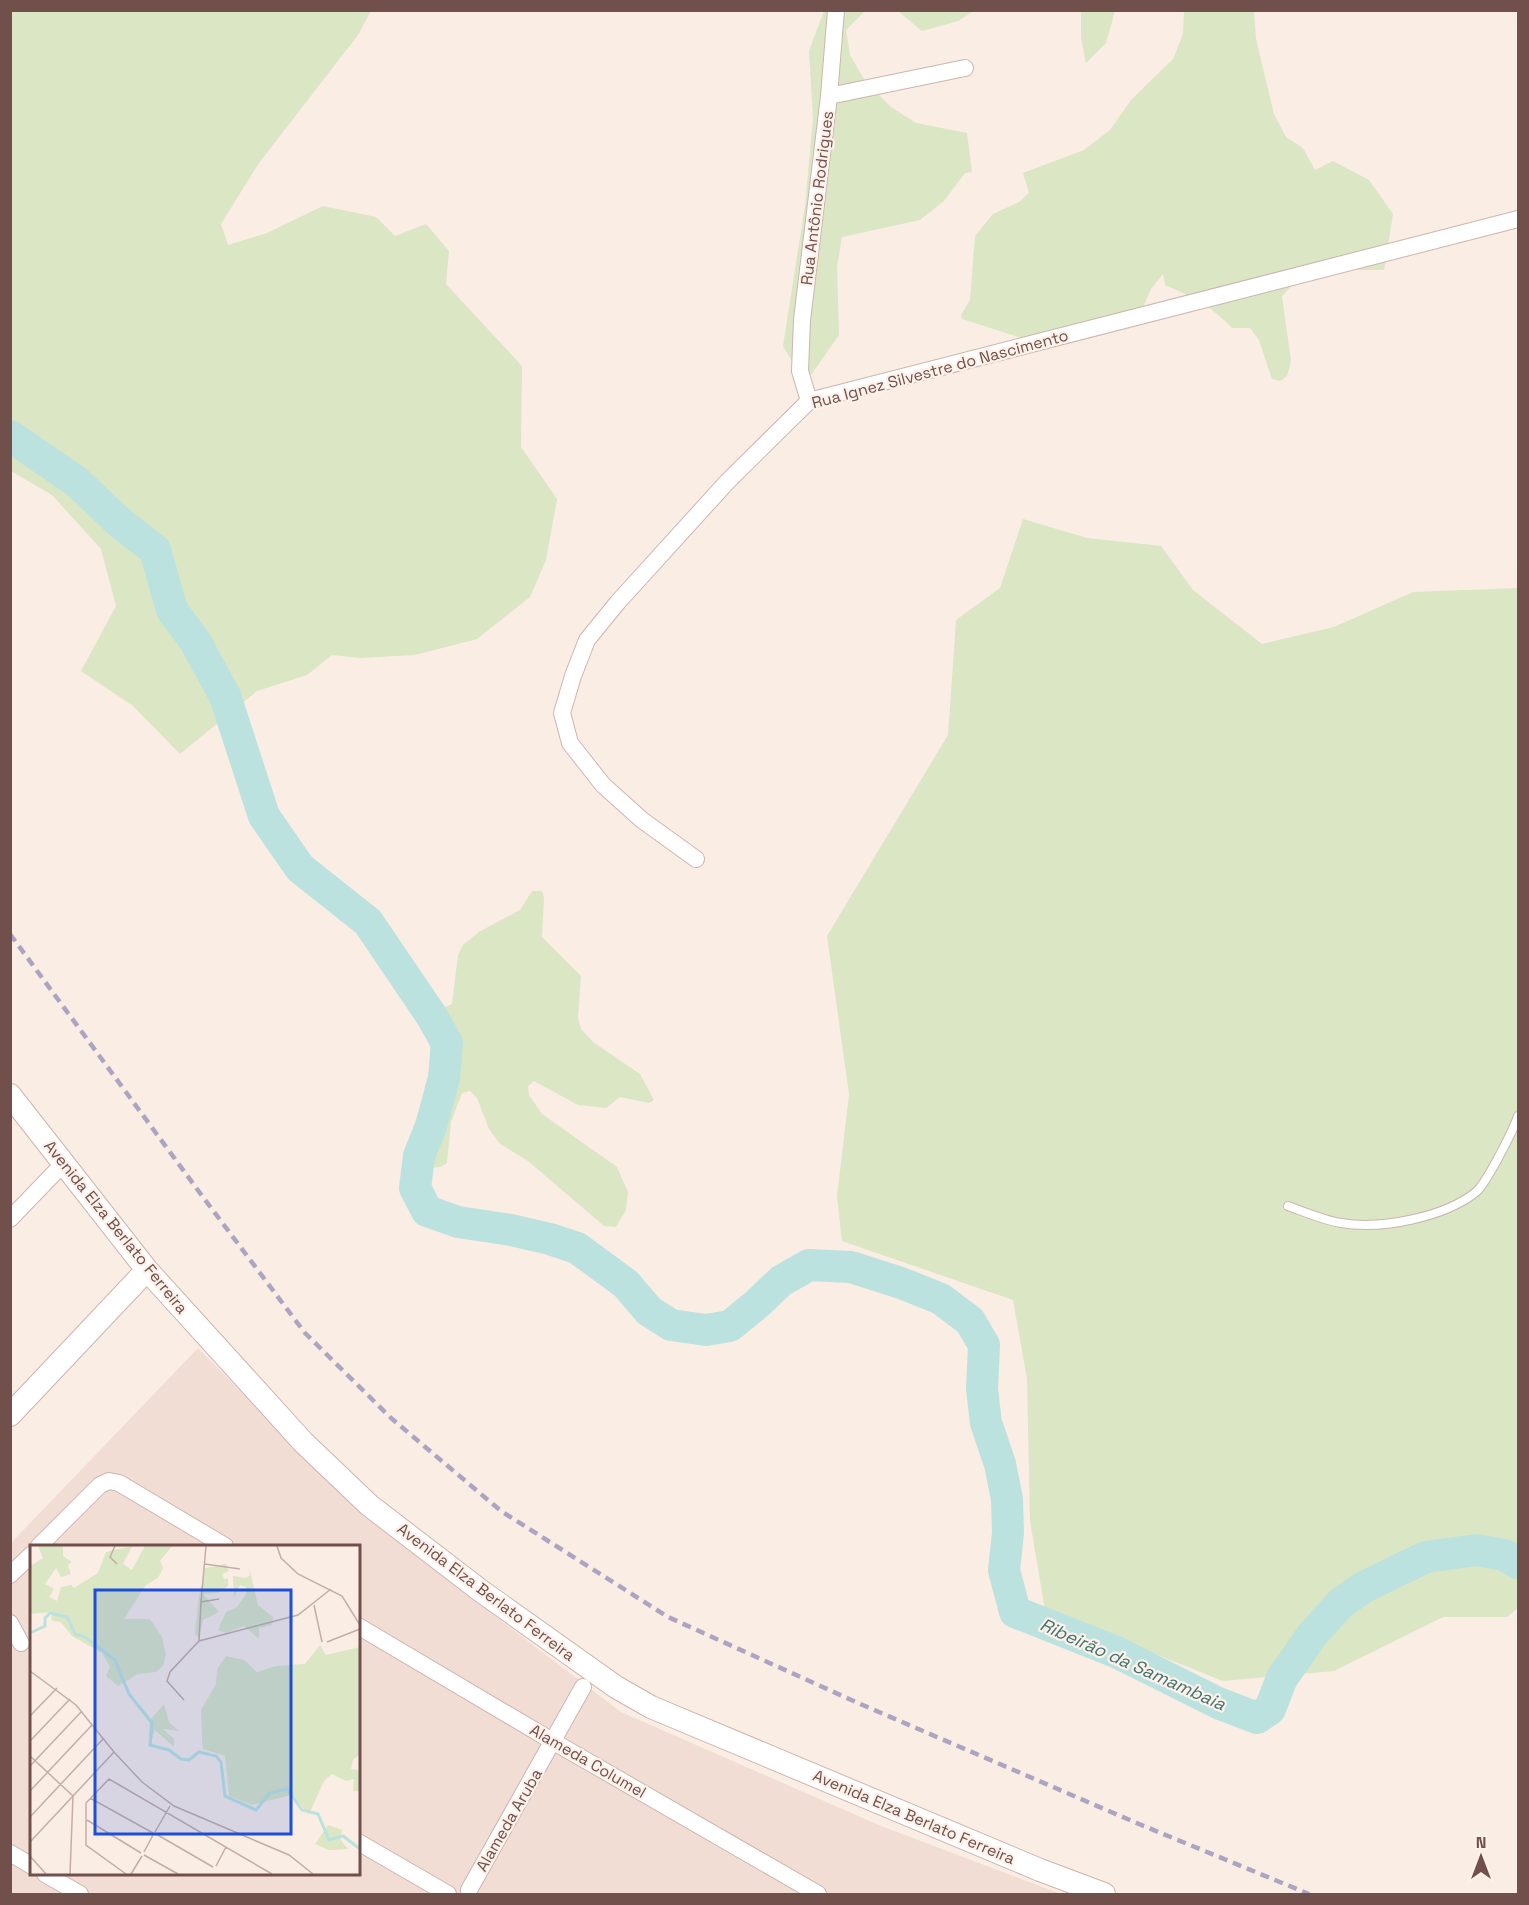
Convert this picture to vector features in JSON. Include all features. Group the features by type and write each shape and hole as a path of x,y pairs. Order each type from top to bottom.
{"main road":[{"name":"Avenida Elza Berlato Ferreira","path":"10,1095 147,1270 303,1442 369,1504 481,1592 616,1687 651,1707 1040,1870 1104,1894"},
{"path":"10,1414 147,1270"}],"street":[{"path":"829,96 836,10"},
{"name":"Rua Antônio Rodrigues","path":"809,401 800,371 802,320 829,96 965,68"},
{"name":"Rua Ignez Silvestre do Nascimento","path":"696,859 642,820 603,785 570,743 562,713 587,640 618,602 727,482 809,401 1518,219"},
{"path":"10,1219 63,1164"},
{"path":"40,1545 100,1485 109,1481 119,1483 223,1545"},
{"path":"10,1575 30,1556"},
{"path":"10,1623 21,1644"},
{"name":"Alameda Columel","path":"360,1627 818,1894"},
{"name":"Alameda Aruba","path":"471,1892 583,1687"},
{"path":"360,1843 450,1894 461,1889 471,1892"},
{"path":"10,1853 30,1865"},
{"path":"47,1875 80,1894"}],"lane":[{"path":"1288,1206 1340,1223 1376,1225 1435,1215 1478,1191 1514,1129 1518,1116"}],"shaded area":[{"path":"198,1348 365,1517 621,1712 881,1826 1061,1894 11,1894 10,1544"}],"green space":[{"path":"11,10 371,11 358,35 259,163 221,224 228,245 267,233 323,206 376,217 395,236 426,224 449,251 446,284 522,366 521,447 557,499 546,560 530,597 477,639 415,655 360,658 332,655 307,675 257,691 180,754 133,706 81,671 116,606 101,549 52,495 11,471"},
{"path":"824,11 865,11 846,30 850,55 865,81 891,107 916,123 967,133 972,172 965,173 944,201 920,220 842,237 837,266 839,335 811,375 794,365 783,346 805,206 813,119 809,51"},
{"path":"898,11 974,11 958,21 922,31"},
{"path":"1081,11 1115,11 1106,43 1086,63 1081,38"},
{"path":"1184,11 1254,11 1256,39 1274,114 1286,137 1303,148 1315,170 1333,161 1369,180 1393,214 1384,270 1330,270 1297,280 1282,296 1291,361 1287,376 1280,381 1272,379 1259,340 1250,328 1232,328 1202,303 1165,285 1163,274 1151,289 1141,312 1025,339 962,319 961,315 970,300 975,236 993,214 1019,202 1029,193 1023,173 1084,150 1110,130 1131,100 1173,59 1183,34"},
{"path":"1023,519 1087,538 1161,546 1193,590 1262,644 1334,627 1413,592 1518,588 1518,1608 1507,1617 1443,1617 1334,1671 1223,1681 1045,1610 1030,1521 1027,1379 1013,1300 842,1241 837,1197 849,1094 827,936 948,735 956,620 1000,588"},
{"path":"532,891 542,891 544,898 542,937 581,976 578,1018 581,1029 593,1042 640,1074 654,1100 649,1103 620,1097 606,1108 578,1105 534,1081 528,1086 529,1095 542,1114 617,1167 628,1192 626,1210 616,1227 604,1226 528,1161 500,1144 489,1129 477,1098 470,1091 462,1093 451,1122 447,1163 440,1167 428,1168 423,1150 436,1084 427,1029 429,1018 434,1012 452,1004 458,955 463,945 479,932 520,910"}],"waterway":[{"name":"Ribeirão da Samambaia","path":"10,436 77,482 119,522 155,550 172,610 195,641 225,696 264,816 300,868 368,922 431,1015 447,1043 444,1078 431,1126 419,1156 415,1188 427,1211 458,1222 511,1230 577,1248 626,1284 649,1311 671,1325 706,1330 730,1326 781,1281 809,1265 851,1267 941,1299 970,1321 984,1345 982,1389 986,1423 1000,1464 1007,1499 1008,1533 1004,1570 1015,1612 1116,1652 1218,1703 1257,1718 1270,1709 1282,1678 1312,1635 1341,1603 1364,1587 1426,1557 1476,1550 1504,1555 1518,1563"}],"railway":[{"path":"10,934 305,1333 391,1418 501,1511 668,1617 858,1703 1139,1824 1309,1894"}]}
